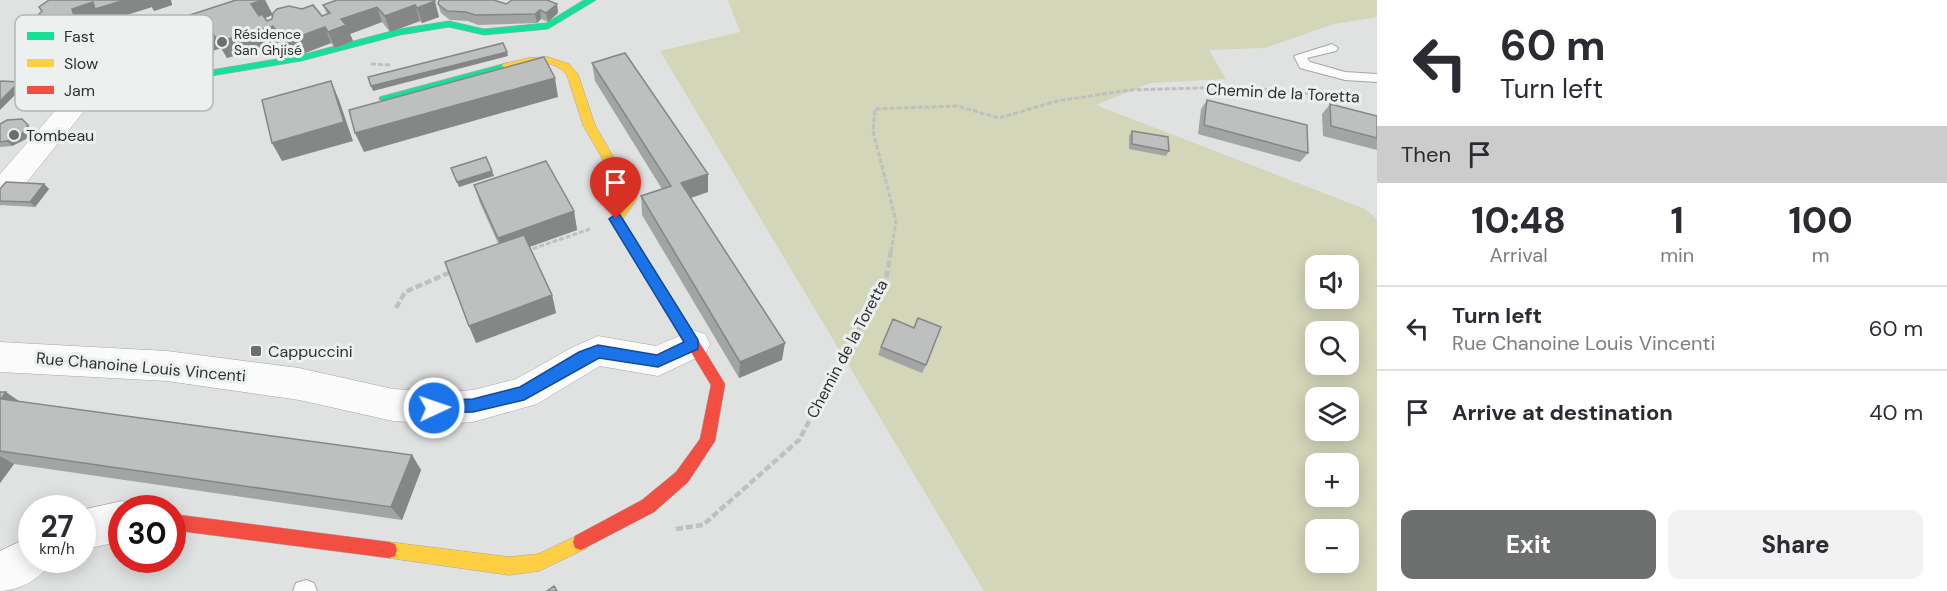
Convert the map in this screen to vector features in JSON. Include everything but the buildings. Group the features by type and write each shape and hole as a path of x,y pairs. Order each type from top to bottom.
{"street":[{"path":"213,73 301,58 432,26 449,24 484,32 548,26 591,0"},
{"path":"186,524 507,578 608,529 648,506 682,477 708,441 718,384 616,219 631,198 588,124 576,81 566,66 555,59 533,59 384,99"},
{"path":"0,194 70,111"},
{"name":"Rue Chanoine Louis Vincenti","path":"0,357 167,366 299,384 393,405 447,408 473,406 524,393 598,351 658,361 693,345"},
{"path":"0,574 18,564"}],"lane":[{"path":"1332,48 1300,56 1305,65 1345,76 1377,78"}],"path":[{"name":"Chemin de la Toretta","path":"670,530 703,525 799,440 886,279 896,220 873,131 875,109 957,106 999,118 1056,101 1130,90 1233,87 1344,96"},
{"path":"521,253 616,219"},
{"path":"396,308 405,292 456,270"}],"green space":[{"path":"728,0 1377,0 1377,17 1334,24 1265,48 1209,50 1226,79 1151,83 1096,105 1365,209 1377,219 1377,591 984,591 660,51 740,32"}],"traffic: fast":[{"path":"213,73 301,58 399,32 449,24 484,32 548,26 591,0"},
{"path":"384,99 507,66"}],"traffic: slow":[{"path":"507,66 528,61 548,60 566,66 572,74 589,125 631,198 616,219 673,311"},
{"path":"389,550 509,566 539,562 581,542"}],"traffic: jam":[{"path":"581,542 648,506 682,477 707,441 718,384 673,311"},
{"path":"186,524 389,550"}],"place":[{"name":"Résidence San Ghjisé","path":"222,42"},
{"name":"Tombeau","path":"14,135"},
{"name":"Cappuccini","path":"256,351"}],"route":[{"path":"434,408 473,406 524,393 598,351 658,361 693,345 616,219"}]}
